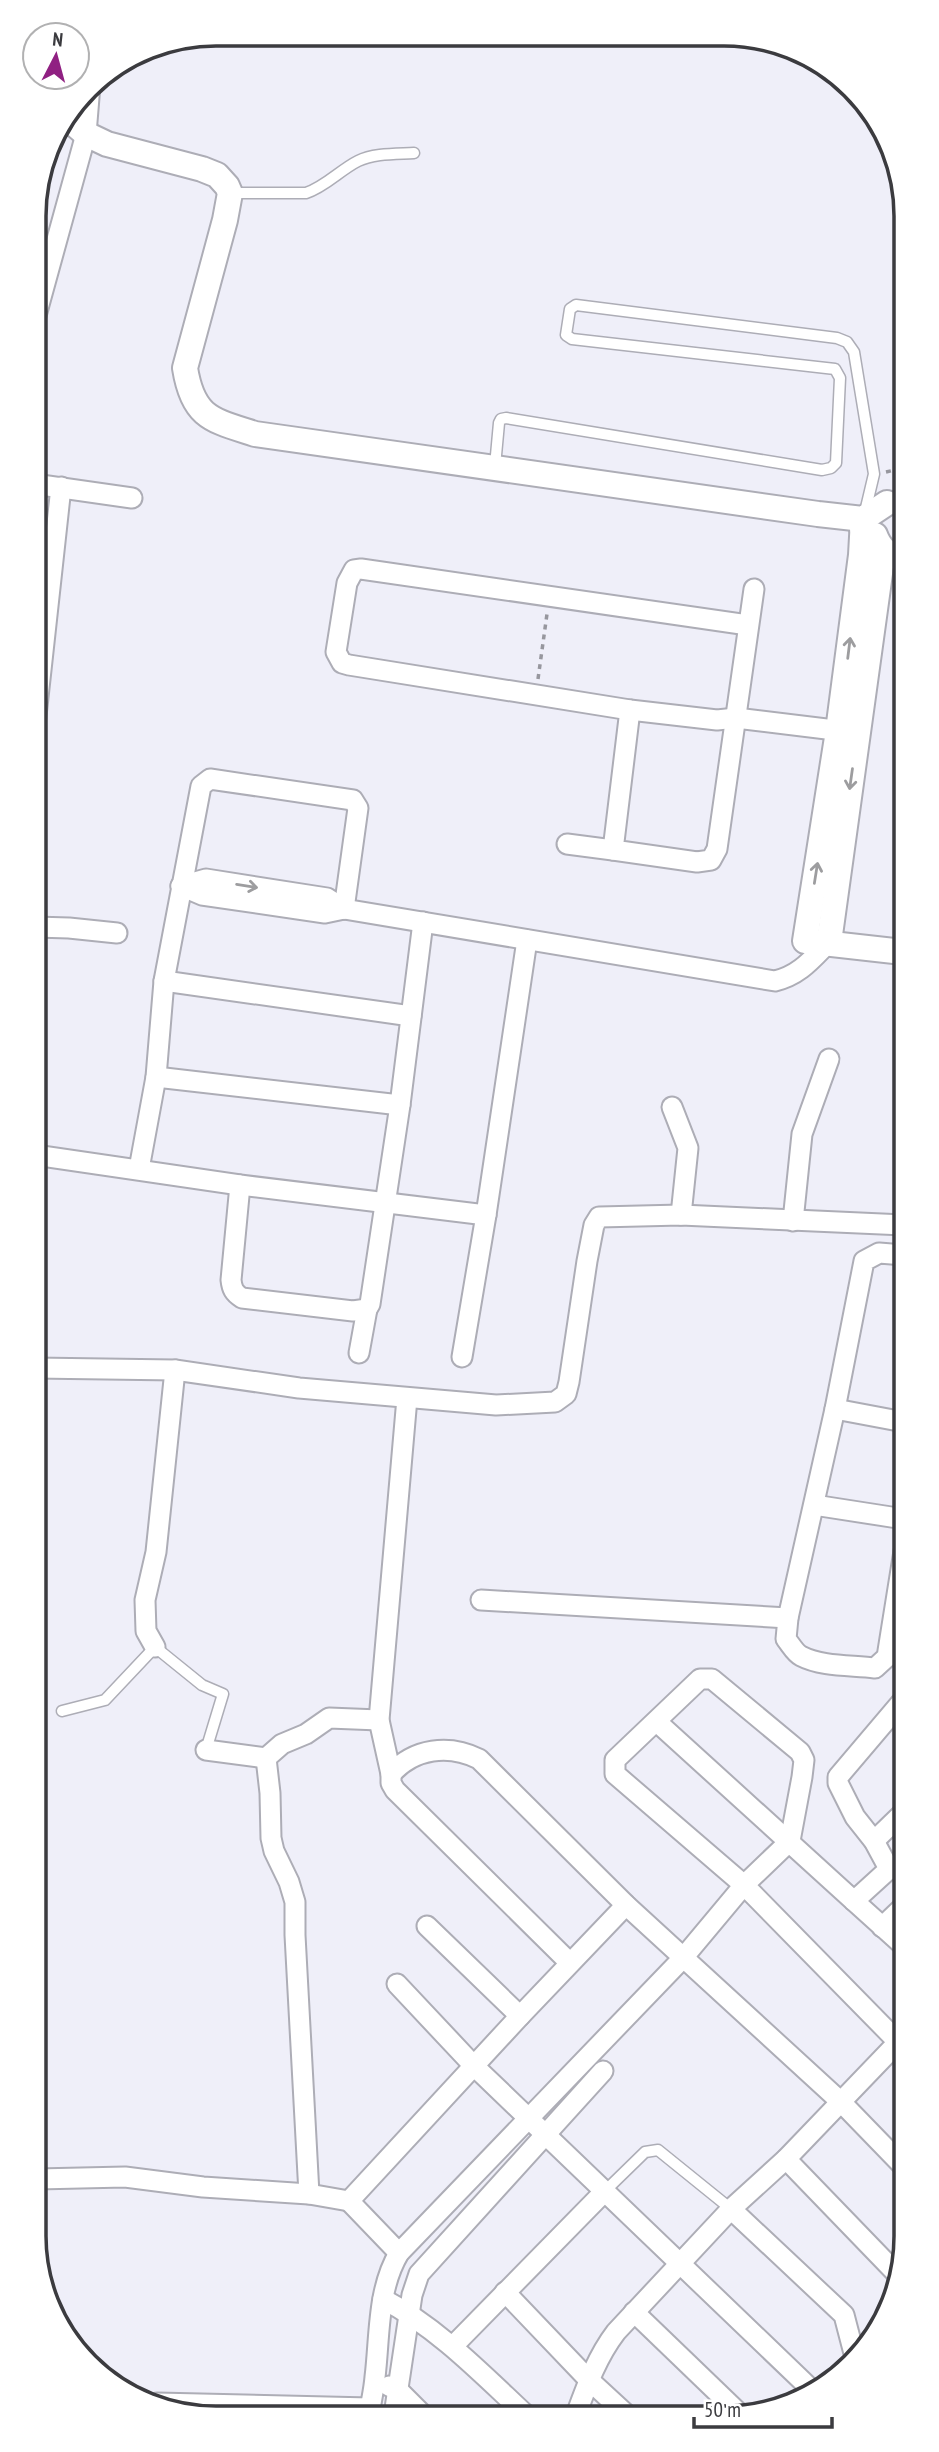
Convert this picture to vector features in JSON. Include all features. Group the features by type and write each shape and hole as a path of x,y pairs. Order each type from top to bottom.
{"street":[{"path":"46,279 86,134 89,102"},
{"path":"73,123 86,134 107,144 202,169 217,175 228,186 230,193 185,368 189,393 209,419 255,434 818,514 868,529 894,556"},
{"path":"46,485 132,498"},
{"path":"46,624 61,487"},
{"path":"181,886 206,879 327,898 344,909 775,981 793,975 803,969 815,948 847,737 861,555 868,529 894,502"},
{"path":"748,625 361,569 354,570 350,575 336,652 342,663 630,710 847,737"},
{"path":"567,844 697,862 711,860 717,849 729,723 754,589"},
{"path":"612,850 630,710"},
{"path":"139,1169 156,1077 164,981 201,786 204,782 210,779 353,800 358,808 344,909"},
{"path":"359,1353 370,1304 424,922"},
{"path":"46,927 117,933"},
{"path":"461,1357 486,1215 527,940"},
{"path":"815,948 894,952"},
{"path":"164,981 411,1016"},
{"path":"793,1221 802,1134 829,1059"},
{"path":"156,1077 400,1105"},
{"path":"672,1107 688,1147 681,1215"},
{"path":"46,1156 240,1185 486,1215"},
{"path":"240,1185 232,1280 232,1288 236,1294 242,1298 353,1311 367,1309"},
{"path":"46,1368 175,1370 299,1388 496,1405 555,1402 566,1394 569,1382 587,1261 594,1225 599,1217 681,1215 894,1225"},
{"path":"893,1254 879,1253 864,1261 835,1409 788,1618 786,1640 800,1656 815,1661 875,1668 887,1657 893,1618"},
{"path":"155,1647 146,1631 145,1600 156,1552 175,1370"},
{"path":"407,1398 379,1720 391,1783 570,1963"},
{"path":"835,1409 893,1420"},
{"path":"814,1505 893,1517"},
{"path":"481,1600 788,1618"},
{"path":"370,2406 383,2299 388,2277 399,2253 683,1958 744,1885 790,1841 804,1760 800,1752 712,1679 700,1679 615,1760 615,1774 744,1885 893,2032"},
{"path":"854,1901 887,1871 887,1863 855,1817 838,1783 838,1777 893,1712"},
{"path":"266,1759 282,1744 306,1734 329,1718 379,1720"},
{"path":"657,1722 893,1937"},
{"path":"391,1774 399,1765 422,1753 444,1749 466,1753 479,1759 626,1905 841,2102 893,2156"},
{"path":"206,1750 266,1759"},
{"path":"266,1759 274,1851 295,1902 309,2194"},
{"path":"874,1841 893,1822"},
{"path":"349,2201 626,1905"},
{"path":"882,1927 893,1916"},
{"path":"427,1926 520,2016"},
{"path":"397,1984 474,2066 807,2385"},
{"path":"579,2406 604,2349 634,2312 731,2209 786,2159 893,2052"},
{"path":"395,2406 415,2284 426,2265 603,2071"},
{"path":"786,2159 891,2267"},
{"path":"46,2179 125,2177 203,2187 309,2194 349,2201 399,2253"},
{"path":"453,2346 604,2192"},
{"path":"731,2209 844,2315 852,2347"},
{"path":"505,2292 616,2406"},
{"path":"383,2299 410,2313 453,2346 516,2406"},
{"path":"634,2312 731,2406"},
{"path":"375,2379 398,2390 414,2406"},
{"path":"190,2404 228,2406"}],"lane":[{"path":"230,193 306,193 316,190 335,174 361,159 414,153"},
{"path":"495,467 499,423 506,418 822,470 831,468 836,463 840,377 835,369 572,339 566,335 572,305 837,338 848,342 854,352 874,474 868,529"},
{"path":"62,1711 105,1700 155,1647 202,1685 223,1694 206,1750"},
{"path":"604,2192 645,2152 658,2150 731,2209"}],"path":[{"path":"536,695 550,596"}]}
